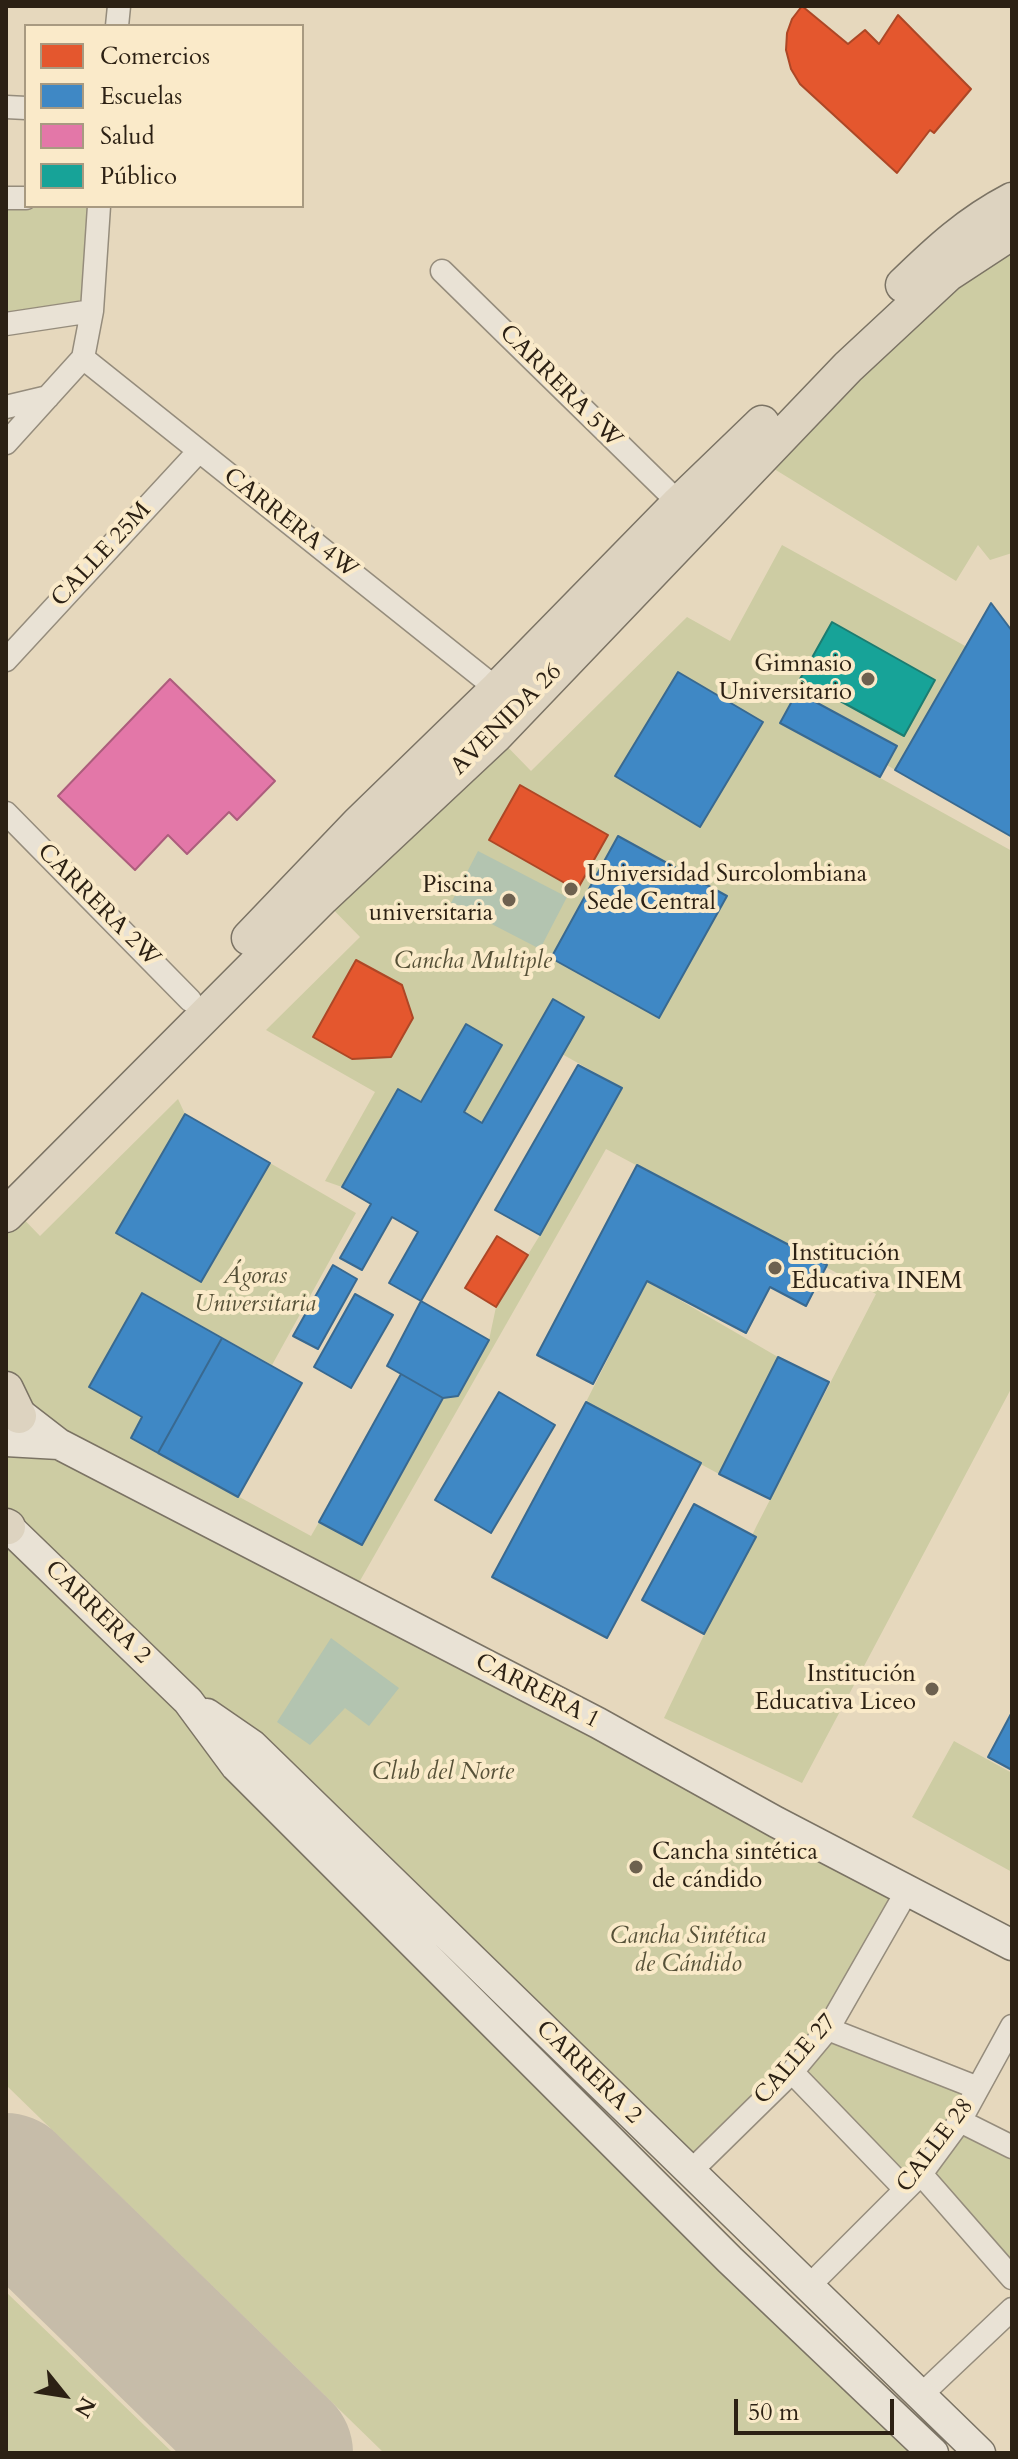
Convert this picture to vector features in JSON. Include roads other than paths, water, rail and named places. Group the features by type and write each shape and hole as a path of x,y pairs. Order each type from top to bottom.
{"main road":[{"name":"AVENIDA 26","path":"20,1183 496,735 510,698 679,503 952,238 1012,200"},
{"name":"AVENIDA 26","path":"6,1215 20,1183 358,824 510,698 848,367 948,274 1012,232"},
{"path":"6,1240 20,1183"},
{"name":"CARRERA 1","path":"9,1412 59,1444 598,1723 776,1822 1012,1945"},
{"name":"CARRERA 2","path":"7,1526 188,1701 236,1766 730,2260 933,2453"},
{"name":"CARRERA 2","path":"188,1701 252,1745 980,2453"}],"street":[{"path":"6,443 83,358 92,311 99,208"},
{"name":"CARRERA 5W","path":"442,271 679,503"},
{"path":"6,324 92,311"},
{"name":"CARRERA 4W","path":"83,358 510,698"},
{"path":"6,407 48,397"},
{"name":"CALLE 25M","path":"6,660 199,451"},
{"name":"CARRERA 2W","path":"6,813 190,1000"},
{"name":"CALLE 27","path":"690,2172 792,2072 828,2029 907,1891"},
{"name":"CALLE 28","path":"809,2286 913,2182 960,2121 1012,2026"},
{"path":"828,2029 978,2088"},
{"path":"792,2072 913,2182 1012,2278"},
{"path":"960,2121 1012,2147"},
{"path":"921,2395 1012,2309"}],"place":[{"name":"Gimnasio Universitario","path":"868,679"},
{"name":"Universidad Surcolombiana Sede Central","path":"571,889"},
{"name":"Piscina universitaria","path":"509,900"},
{"name":"Institución Educativa INEM","path":"775,1268"},
{"name":"Institución Educativa Liceo","path":"932,1689"},
{"name":"Cancha sintética de cándido","path":"636,1867"}],"park label":[{"name":"Cancha Multiple","path":"473,962"},
{"name":"Ágoras Universitaria","path":"255,1291"},
{"name":"Club del Norte","path":"443,1773"},
{"name":"Cancha Sintética de Cándido","path":"688,1951"}]}
